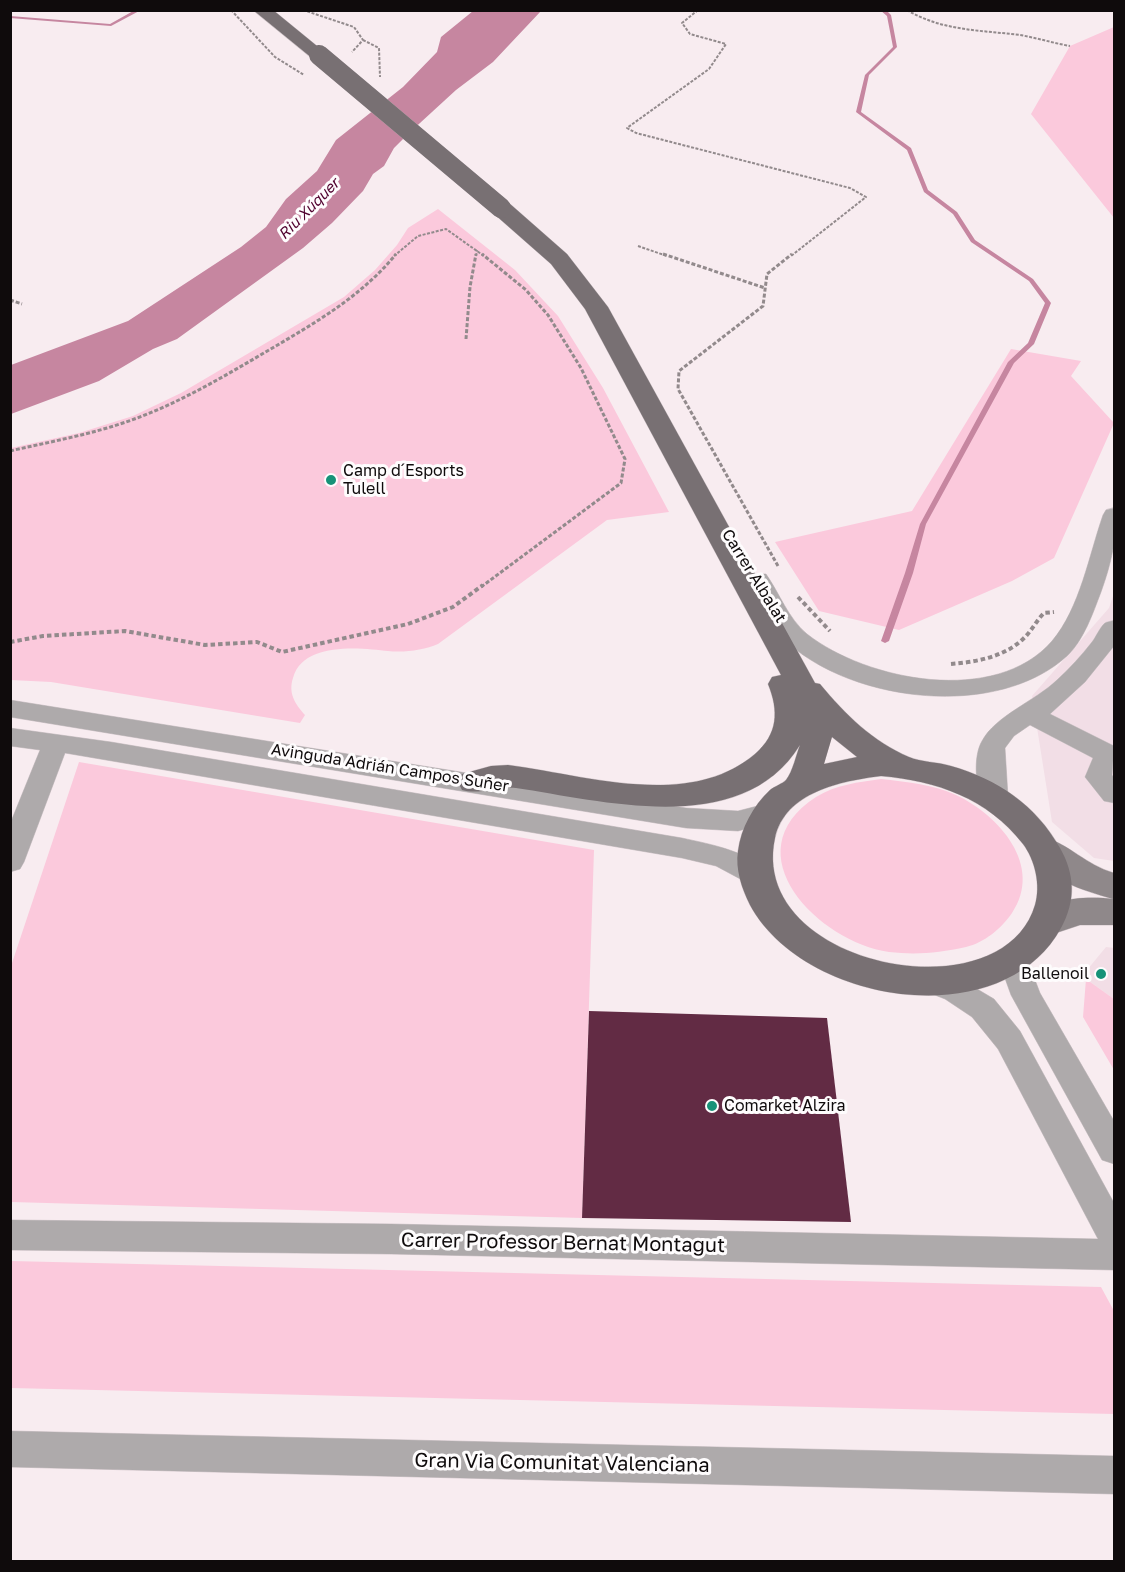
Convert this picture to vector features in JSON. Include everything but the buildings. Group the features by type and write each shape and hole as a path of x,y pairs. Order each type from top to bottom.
{"main road":[{"path":"261,10 319,55 559,259 596,307 800,680 835,723 856,743 904,766"},
{"path":"474,782 491,777 508,776 642,795 679,796 702,793 739,782 771,760 783,747 791,728 792,708 786,690 751,623 732,555"},
{"path":"800,680 817,741 800,786"},
{"path":"1044,849 1053,874 1054,899 1047,923 1033,942 1013,959 977,975 933,982 885,978 839,963 800,940 772,910 757,878 756,844 769,813 800,786 838,771 881,765 904,766 936,772 967,782 994,797 1023,821 1044,849 1059,863 1075,873 1114,886"},
{"path":"1047,923 1063,914 1079,911 1114,912"}],"street":[{"name":"Carrer Albalat","path":"695,485 750,566 786,626 809,647 855,672 918,687 985,685 1024,673 1048,659 1068,638 1078,618 1114,515"},
{"path":"994,797 990,754 993,742 1000,734 1031,715 1076,676 1114,628"},
{"name":"Avinguda Adrián Campos Suñer","path":"10,708 686,818 738,821 769,813"},
{"path":"1031,715 1108,754 1098,777 1114,794"},
{"name":"Avinguda Adrián Campos Suñer","path":"10,737 682,848 724,858 757,878"},
{"path":"10,862 55,744"},
{"path":"1013,959 1026,995 1114,1150"},
{"path":"933,982 956,991 983,1008 1009,1040 1114,1234"},
{"name":"Carrer Professor Bernat Montagut","path":"10,1235 403,1239 1114,1255"},
{"name":"Gran Via Comunitat Valenciana","path":"10,1449 1114,1475"}],"path":[{"path":"231,10 281,62 293,72 308,75"},
{"path":"303,10 354,27 363,40 380,48 380,77 374,85"},
{"path":"698,10 682,23 690,34 726,44 710,69 627,128 636,134 850,188 866,197 767,274 763,306 680,371 678,389 781,571"},
{"path":"907,10 917,18 938,25 1025,36 1070,46"},
{"path":"351,53 363,40"},
{"path":"10,451 85,434 142,416 199,388 348,300 371,282 402,245 421,232 446,229 477,250 548,315 581,368 625,459 621,483 453,606 408,624 282,652 257,642 205,645 125,631 43,636 10,642"},
{"path":"638,246 765,288"},
{"path":"466,339 470,287 477,250"},
{"path":"10,300 22,304"},
{"path":"796,594 819,620 837,635"},
{"path":"947,664 975,661 1003,652 1020,641 1044,613 1054,612 1078,618"}],"shaded area":[{"path":"1114,27 1114,218 1031,114 1070,46"},
{"name":"Camp d´Esports Tulell","path":"438,209 515,270 558,316 603,388 669,512 607,520 438,644 427,648 394,652 349,648 321,652 308,658 299,666 291,689 293,698 305,715 300,723 51,682 11,680 11,448 79,433 133,416 181,393 344,297 375,270 397,245 408,228"},
{"path":"1011,349 1081,361 1071,376 1114,423 1054,558 1012,581 899,630 819,611 775,542 912,511"},
{"path":"1114,593 1114,861 1094,858 1052,822 1032,696 1109,608"},
{"path":"79,762 594,850 582,1218 11,1202 11,966"},
{"path":"881,779 928,786 956,795 987,815 1012,844 1020,860 1023,878 1021,895 1008,919 986,938 973,945 946,951 889,952 862,945 836,931 812,913 794,892 783,868 781,843 792,819 823,793 847,785"},
{"name":"Ballenoil","path":"1106,947 1114,948 1114,999 1086,979 1087,970"},
{"path":"1086,979 1114,999 1114,1070 1083,1017"},
{"path":"11,1261 1101,1287 1114,1311 1114,1414 11,1388"}],"water":[{"name":"Riu Xúquer","path":"473,11 541,11 493,62 456,90 408,134 394,148 384,166 373,174 363,191 332,223 303,248 177,339 153,349 99,381 11,414 11,365 128,321 241,247 266,227 286,199 317,171 336,140 403,87 437,52 441,37"}],"waterway":[{"path":"10,17 111,25 139,10"},
{"path":"882,10 889,15 895,47 867,75 858,112 909,149 926,191 955,213 973,241 1031,280 1048,303 1031,344 1011,362 923,524 909,573 885,641"}],"place":[{"name":"Camp d´Esports Tulell","path":"331,480"},
{"name":"Ballenoil","path":"1101,974"},
{"name":"Comarket Alzira","path":"712,1106"}]}
